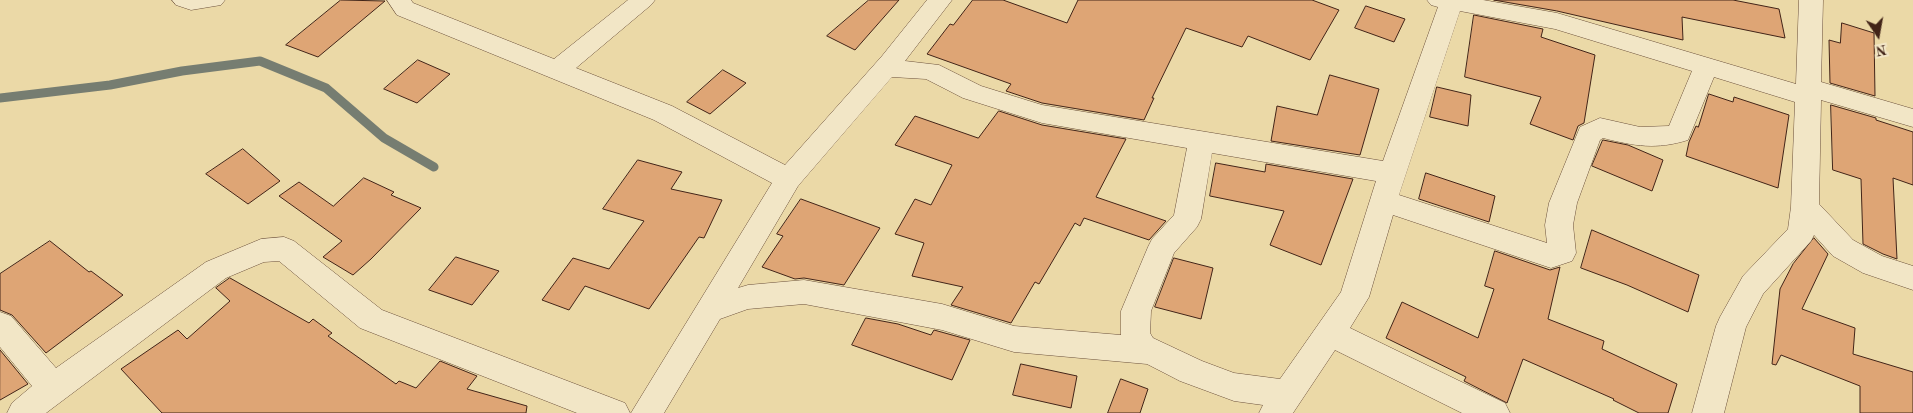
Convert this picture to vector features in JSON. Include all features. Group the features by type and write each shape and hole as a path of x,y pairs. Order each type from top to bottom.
{"street":[{"path":"184,0 191,2 213,0"},
{"path":"556,71 643,0"},
{"path":"647,413 788,178 885,68 940,0"},
{"path":"1708,413 1731,326 1754,285 1801,233 1805,207 1810,0"},
{"path":"709,310 748,297 804,292 942,317 1014,339 1151,351 1191,371 1285,406 1354,297 1448,1 1557,21 1707,65 1913,118"},
{"path":"406,3 556,71 662,113 788,178"},
{"path":"1383,201 1551,256 1562,253 1559,225 1562,203 1589,134 1600,128 1632,135 1665,138 1679,133 1707,65"},
{"path":"885,68 930,70 972,92 1042,114 1392,173"},
{"path":"1143,350 1135,333 1136,311 1162,247 1187,219 1201,141"},
{"path":"1805,207 1843,248 1873,265 1913,278"},
{"path":"23,413 53,388 216,270 261,251 284,248 371,319 614,413"},
{"path":"0,325 53,388"},
{"path":"1330,333 1494,413"}],"building":[{"path":"341,0 385,1 318,57 286,45"},
{"path":"869,0 899,0 855,50 827,36"},
{"path":"973,0 1003,0 1067,23 1078,0 1312,0 1339,10 1310,60 1248,36 1242,47 1186,28 1152,98 1154,98 1144,120 1042,103 1006,91 1011,84 927,54 950,24 953,25"},
{"path":"1494,0 1733,0 1779,9 1785,38 1682,17 1683,40 1557,11"},
{"path":"1366,6 1405,19 1394,42 1355,28"},
{"path":"1474,15 1543,29 1541,37 1595,55 1584,123 1578,126 1573,140 1530,124 1541,97 1465,77"},
{"path":"1842,23 1874,33 1875,96 1830,83 1829,40 1840,43"},
{"path":"418,60 450,74 417,103 384,89"},
{"path":"723,70 746,83 710,114 687,102"},
{"path":"1330,75 1379,89 1360,155 1271,141 1277,106 1317,115"},
{"path":"1437,87 1471,95 1468,126 1430,117"},
{"path":"1709,94 1733,102 1734,97 1789,115 1778,188 1686,156 1689,142 1696,126 1698,127"},
{"path":"1831,105 1876,118 1876,120 1913,132 1913,185 1893,178 1897,259 1863,244 1861,179 1833,170"},
{"path":"999,111 1042,125 1126,139 1096,197 1166,221 1149,240 1084,218 1080,226 1075,223 1039,284 1035,282 1011,323 951,305 963,287 912,276 924,243 895,234 915,199 931,205 952,165 895,145 915,116 978,138"},
{"path":"1603,140 1628,145 1663,160 1652,191 1592,166"},
{"path":"243,149 280,181 248,204 206,174"},
{"path":"638,160 682,172 671,189 722,200 704,238 699,237 649,309 585,286 569,310 542,300 573,258 609,269 644,221 603,209"},
{"path":"1216,163 1265,172 1266,164 1353,179 1321,265 1270,245 1284,211 1210,196"},
{"path":"1426,173 1495,196 1489,222 1419,199"},
{"path":"364,178 394,192 391,195 421,208 353,275 323,257 342,241 279,196 299,182 333,206"},
{"path":"801,199 880,228 844,285 804,278 795,279 762,267 783,236 777,234"},
{"path":"1592,230 1699,275 1688,312 1627,285 1581,268"},
{"path":"1814,238 1828,254 1802,309 1855,328 1853,354 1913,372 1913,413 1860,413 1860,386 1781,355 1776,365 1772,364 1780,289 1793,264"},
{"path":"50,241 89,272 91,271 123,295 46,353 12,315 0,310 0,274"},
{"path":"1495,251 1550,270 1560,267 1548,319 1604,341 1602,349 1677,384 1668,413 1639,413 1614,399 1523,359 1507,403 1464,381 1466,377 1386,338 1402,302 1478,338 1494,289 1485,286"},
{"path":"456,257 499,271 472,305 429,290"},
{"path":"1174,258 1213,268 1201,319 1155,307"},
{"path":"230,278 309,323 313,319 332,333 328,336 396,384 399,381 416,388 440,361 477,376 467,389 527,406 526,413 162,413 121,369 178,330 187,339 230,301 216,288"},
{"path":"866,318 898,324 931,335 934,330 970,340 952,380 852,345"},
{"path":"0,350 28,384 0,400"},
{"path":"1021,364 1077,376 1071,408 1013,395"},
{"path":"1121,379 1148,389 1140,413 1108,413"}],"waterway":[{"path":"0,98 110,85 182,71 260,61 326,88 384,138 434,167"}]}
